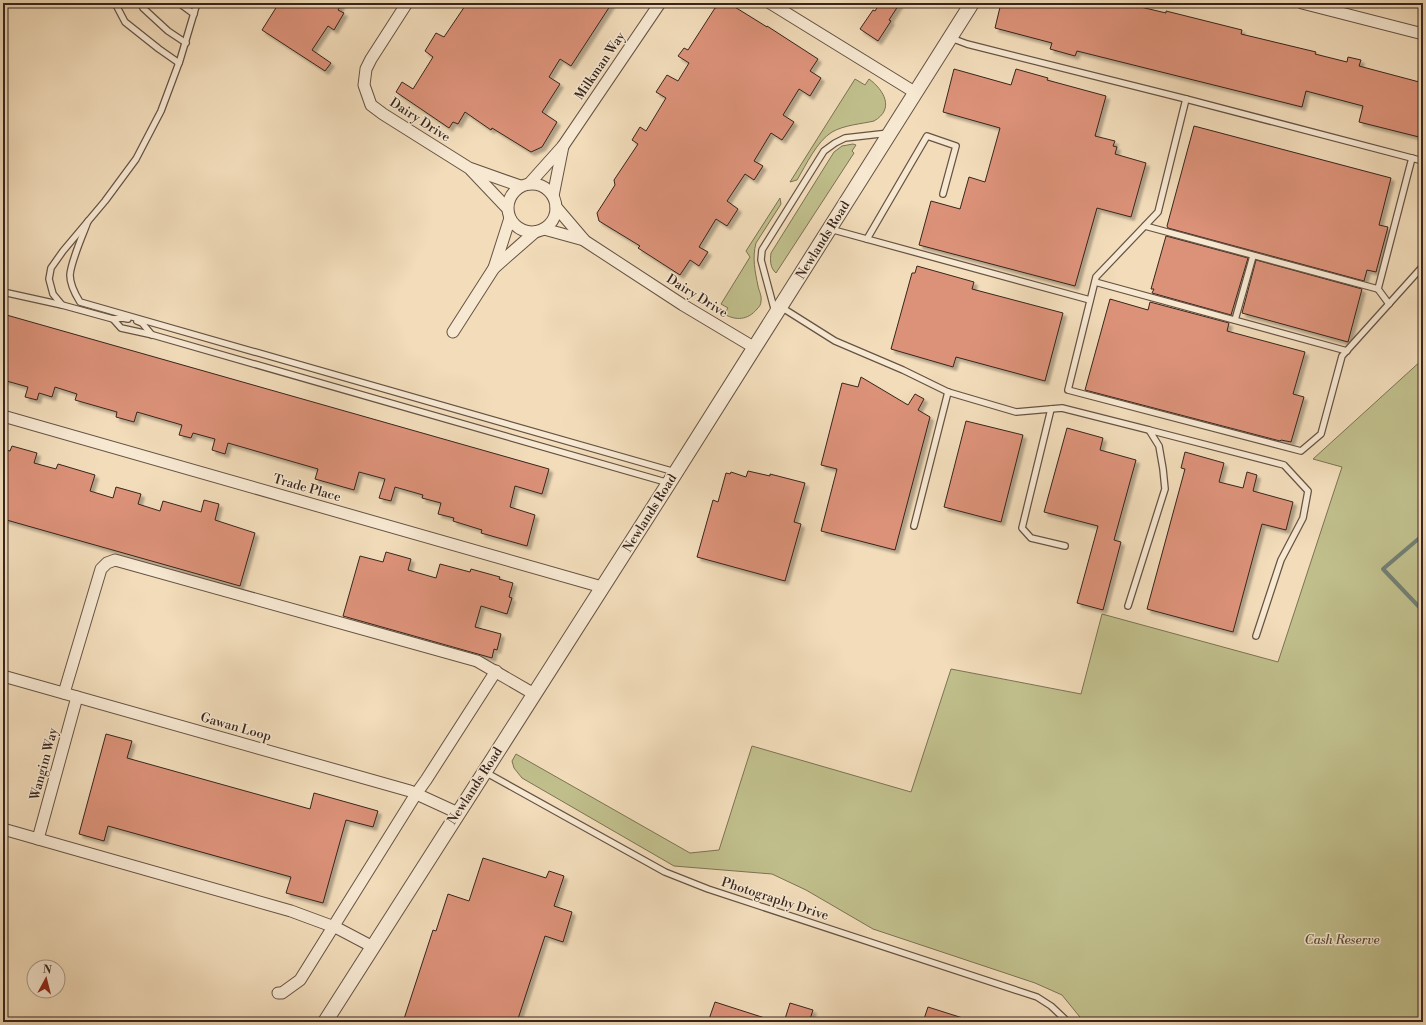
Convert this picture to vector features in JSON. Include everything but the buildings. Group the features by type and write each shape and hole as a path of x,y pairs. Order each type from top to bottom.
{"street":[{"name":"Dairy Drive","path":"406,3 371,58 366,69 364,85 372,105 383,114 469,168 524,185"},
{"name":"Milkman Way","path":"524,185 563,146 660,3"},
{"path":"770,3 916,93"},
{"name":"Newlands Road","path":"325,1022 755,348 972,3"},
{"path":"1302,3 1423,34"},
{"name":"Milkman Way","path":"553,196 563,146"},
{"name":"Dairy Drive","path":"469,168 509,213"},
{"path":"453,332 494,268 553,220 556,207 553,196 543,186 524,185 510,196 509,213 494,268"},
{"name":"Dairy Drive","path":"556,207 585,241 683,305 755,348"},
{"path":"509,213 520,229 539,230"},
{"name":"Dairy Drive","path":"539,230 585,241"},
{"name":"Trade Place","path":"3,416 602,587"},
{"path":"64,693 101,569 107,563 115,560 477,661 534,694"},
{"path":"278,993 282,993 300,980 416,794 496,671"},
{"name":"Gawan Loop","path":"3,676 416,794 458,813"},
{"name":"Wangim Way","path":"38,839 77,697"},
{"path":"3,829 291,911 334,927 373,947"}],"lane":[{"path":"115,3 125,22 179,63"},
{"path":"141,3 143,8 168,31 186,43"},
{"path":"179,3 194,14"},
{"path":"62,305 53,294 49,279 51,268 63,251 105,201 136,159 161,111 186,43 196,3"},
{"path":"950,37 967,44 1423,161"},
{"path":"1186,99 1158,212 1096,277 1068,390 1302,451 1321,434 1342,356 1423,266"},
{"path":"891,132 846,138 834,143 824,151 762,250 761,260 778,310 835,341 903,370 948,392 1016,412 1062,408 1284,465 1308,491 1303,518 1281,560 1256,636"},
{"path":"867,239 927,136 956,146 942,194"},
{"path":"1378,289 1412,158"},
{"path":"88,221 76,253 70,275 73,290 80,302 672,478"},
{"path":"1144,226 1378,289 1389,304"},
{"path":"830,229 1090,300"},
{"path":"1235,320 1253,256"},
{"path":"1095,282 1347,351"},
{"path":"3,292 62,305 113,319 123,318 142,323 153,335"},
{"path":"113,319 121,328 153,335 672,478"},
{"path":"914,526 948,392"},
{"path":"1051,409 1022,528 1031,538 1065,546"},
{"path":"1128,606 1165,489 1159,446 1149,430"},
{"name":"Photography Drive","path":"485,772 665,872 708,889 1037,997 1051,1006 1068,1022"}],"green space":[{"path":"855,79 865,85 869,79 874,83 883,94 886,105 884,111 874,121 853,125 832,132 821,141 797,180 790,182"},
{"path":"853,144 856,145 852,151 854,153 776,273 771,264 771,253 834,152 842,146"},
{"path":"780,198 781,204 756,243 754,264 761,297 760,305 753,313 746,317 733,318 728,316 724,314 728,308 721,304 750,257 746,251"},
{"name":"Cash Reserve","path":"1423,359 1423,1022 1084,1022 1062,995 1035,983 873,929 806,890 772,874 674,866 522,778 514,768 512,761 516,754 690,853 719,850 752,746 911,792 951,669 1081,694 1102,614 1278,662 1342,467 1313,459"}],"waterway":[{"path":"1423,535 1383,569 1423,611"}]}
